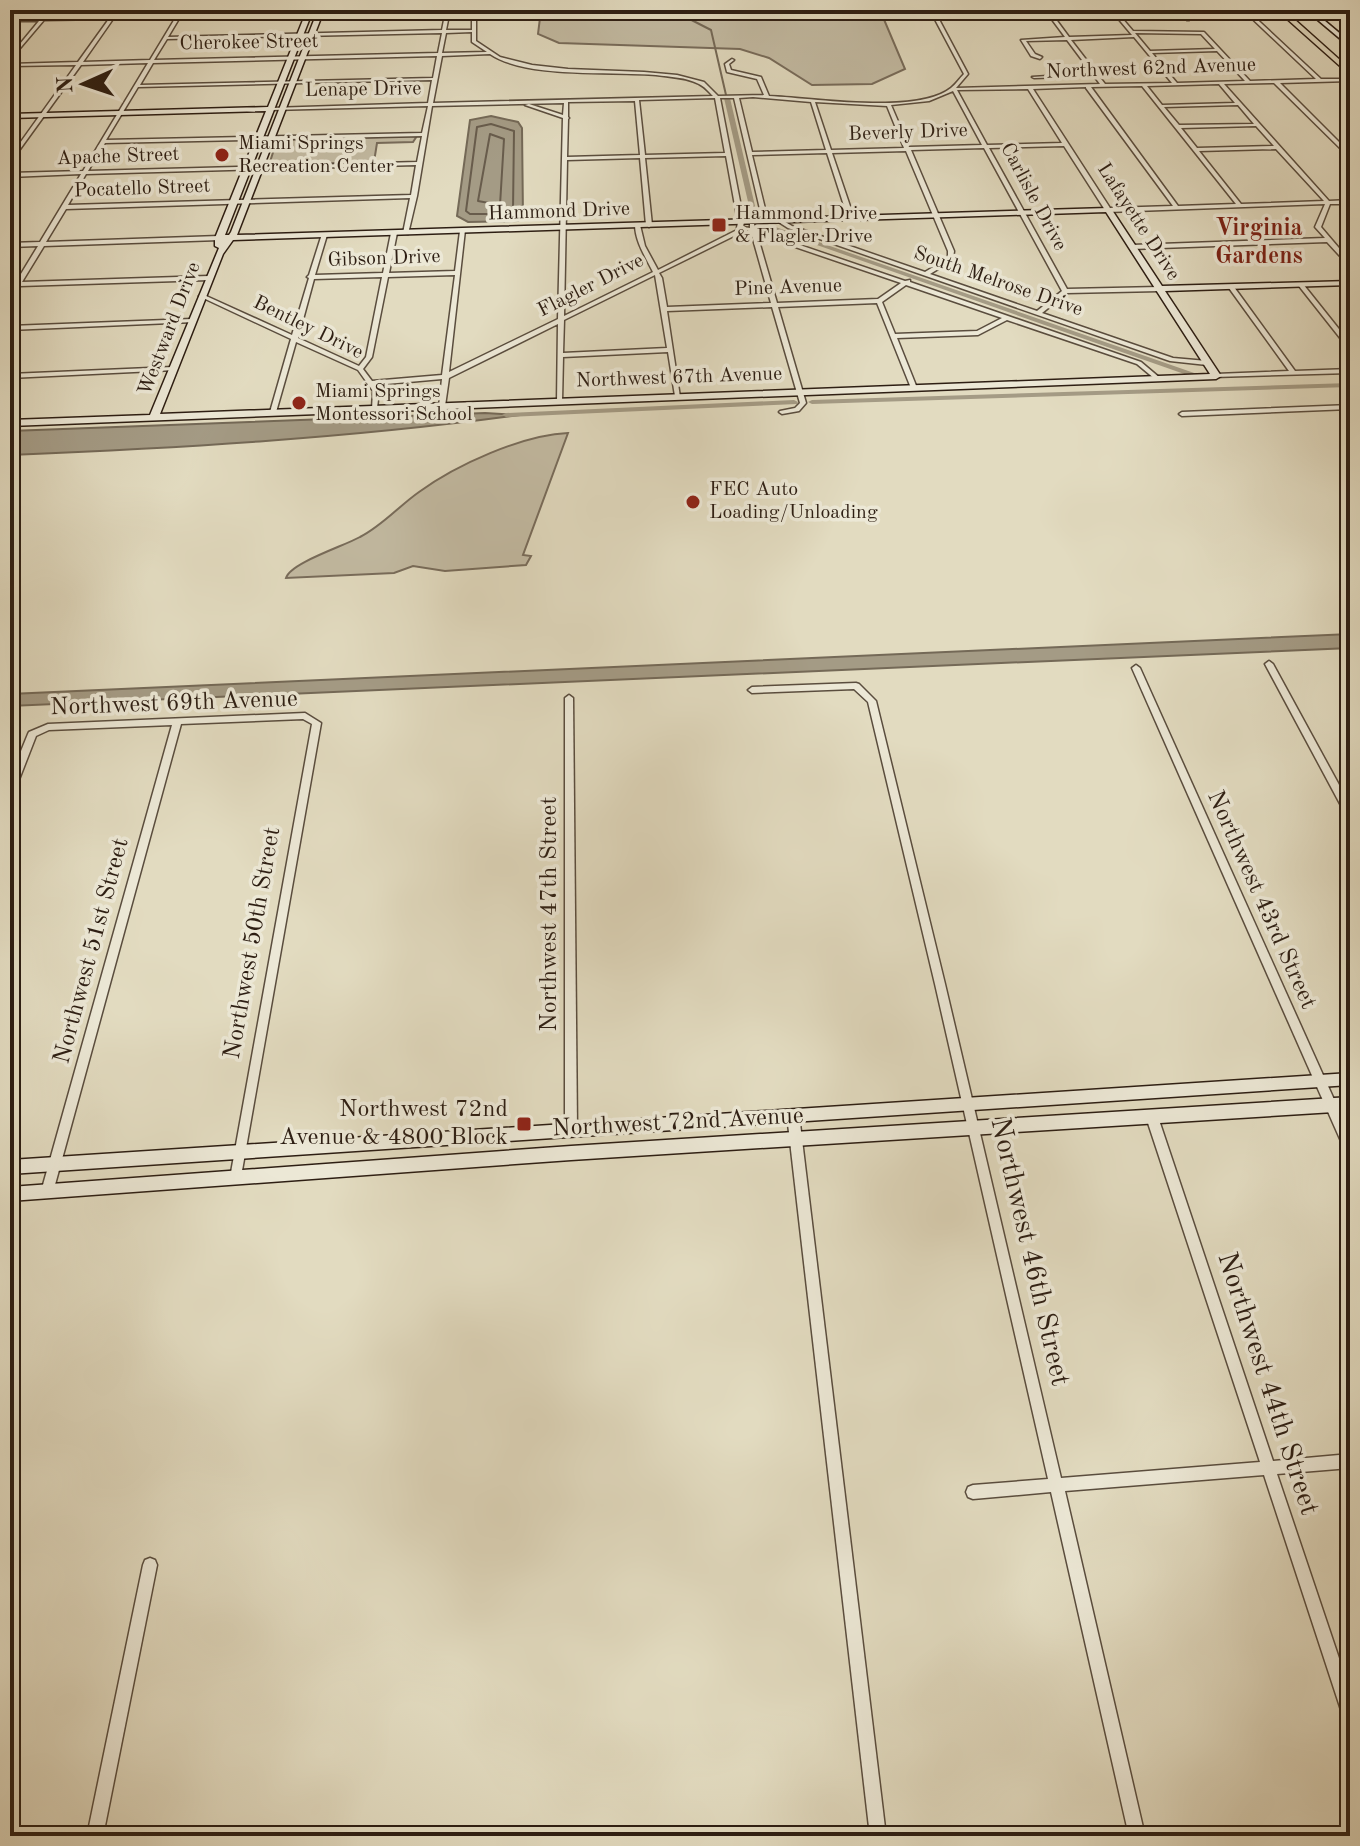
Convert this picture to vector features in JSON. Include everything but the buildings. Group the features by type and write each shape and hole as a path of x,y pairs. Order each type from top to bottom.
{"main road":[{"path":"1280,10 1350,73"},
{"path":"1290,10 1350,64"},
{"path":"1304,32 1314,31"}],"street":[{"path":"10,59 50,10"},
{"path":"10,161 117,10"},
{"path":"10,20 180,13 425,10"},
{"path":"406,233 448,10"},
{"path":"474,10 474,41 489,53 516,64 550,70 677,74 706,84 717,97 728,154 748,227 777,305 800,392 801,408 782,412"},
{"path":"932,10 965,70 964,79 954,89"},
{"path":"1047,10 1104,86"},
{"path":"1113,10 1176,84"},
{"path":"1180,10 1188,19"},
{"path":"1245,10 1319,80"},
{"path":"1309,10 1350,45"},
{"name":"Westward Drive","path":"154,417 219,254 231,238 320,11"},
{"name":"Westward Drive","path":"219,254 219,238 309,12"},
{"path":"10,297 180,13"},
{"path":"166,38 472,31"},
{"path":"1040,58 1033,55 1023,40 1198,31 1249,82"},
{"path":"1148,52 1218,50"},
{"name":"Cherokee Street","path":"10,65 489,53"},
{"path":"732,60 727,64 729,71 759,78 767,96"},
{"path":"1034,77 1063,76"},
{"path":"1049,78 1056,87"},
{"path":"138,86 436,79"},
{"name":"Northwest 62nd Avenue","path":"813,103 888,103 924,99 954,89 1350,80"},
{"path":"1276,82 1350,156"},
{"path":"1220,83 1328,203"},
{"path":"1144,85 1239,205"},
{"path":"1088,87 1176,207"},
{"name":"Lafayette Drive","path":"1030,88 1216,376"},
{"name":"Carlisle Drive","path":"954,89 1065,291"},
{"path":"736,96 765,221"},
{"name":"Lenape Drive","path":"10,116 736,96 767,96 813,103"},
{"path":"637,99 649,225"},
{"path":"559,401 566,101"},
{"path":"519,102 567,118"},
{"path":"813,103 851,218"},
{"path":"888,103 952,255 926,274"},
{"path":"1160,106 1239,104"},
{"path":"1177,127 1258,125"},
{"path":"103,142 425,134"},
{"name":"Beverly Drive","path":"750,154 1066,144"},
{"path":"1195,150 1278,147"},
{"path":"565,159 728,154"},
{"name":"Apache Street","path":"10,175 419,163"},
{"name":"Pocatello Street","path":"64,207 414,196"},
{"path":"1108,210 1350,202"},
{"path":"1328,203 1318,227 1350,265"},
{"name":"Hammond Drive","path":"10,245 637,225 748,227 765,221 1108,210"},
{"name":"South Melrose Drive","path":"780,221 1178,362 1207,363"},
{"path":"637,225 641,249 655,271 678,396"},
{"path":"748,227 1139,363 1157,378"},
{"name":"Flagler Drive","path":"445,377 748,227"},
{"path":"442,406 463,231"},
{"path":"360,369 369,357 394,233"},
{"path":"273,412 324,235"},
{"path":"1132,247 1328,240"},
{"name":"Gibson Drive","path":"310,277 458,273"},
{"path":"18,284 209,278"},
{"path":"908,281 879,301 914,388"},
{"path":"1038,313 1065,291 1350,283"},
{"path":"1301,285 1350,347"},
{"path":"1232,288 1293,373"},
{"name":"Bentley Drive","path":"202,296 360,369 376,391 374,408"},
{"name":"Pine Avenue","path":"664,309 879,301"},
{"path":"894,336 978,333 1008,317"},
{"path":"10,328 192,321"},
{"path":"560,355 671,350"},
{"path":"10,376 173,369"},
{"name":"Northwest 67th Avenue","path":"10,423 1350,371"},
{"path":"372,383 445,377"},
{"path":"1182,414 1350,407"},
{"path":"1269,664 1350,813"},
{"name":"Northwest 43rd Street","path":"1136,668 1350,1148"},
{"name":"Northwest 46th Street","path":"752,690 856,686 872,701 970,1104 1137,1836"},
{"name":"Northwest 47th Street","path":"569,698 571,1129"},
{"name":"Northwest 69th Avenue","path":"10,790 32,734 37,730 313,718"},
{"name":"Northwest 50th Street","path":"236,1178 317,723 313,718"},
{"name":"Northwest 51st Street","path":"47,1192 177,722"},
{"name":"Northwest 72nd Avenue","path":"10,1167 1350,1079"},
{"path":"1122,1094 1136,1100 1152,1117"},
{"name":"Northwest 72nd Avenue","path":"10,1194 1350,1104"},
{"path":"793,1115 878,1836"},
{"name":"Northwest 44th Street","path":"1152,1117 1350,1713"},
{"path":"470,1161 477,1144 492,1134"},
{"path":"973,1492 1350,1461"},
{"path":"95,1836 150,1565"}],"shaded area":[{"path":"541,10 880,10 905,69 872,84 812,85 769,58 740,49 559,43 538,34"},
{"path":"417,136 413,142 377,143 374,162 269,165 277,140"},
{"path":"568,433 523,555 531,556 526,565 445,571 413,566 394,573 286,578 307,561 368,532 419,492 451,472 510,445"}],"water":[{"path":"491,116 518,122 522,128 523,217 518,221 468,222 457,216 470,120"},
{"path":"485,413 520,415 266,441 10,455 10,431"},
{"path":"1350,634 1350,648 10,706 10,694"}],"waterway":[{"path":"672,10 711,30 726,95"},
{"path":"727,98 755,219"},
{"path":"762,224 1193,374"},
{"path":"812,402 1350,385"},
{"path":"506,415 794,402"}],"place":[{"name":"Miami Springs Recreation Center","path":"222,155"},
{"name":"Hammond Drive & Flagler Drive","path":"719,225"},
{"name":"Miami Springs Montessori School","path":"299,403"},
{"name":"FEC Auto Loading/Unloading","path":"693,502"},
{"name":"Northwest 72nd Avenue & 4800 Block","path":"524,1124"}],"district":[{"name":"Virginia Gardens","path":"1259,243"}]}
